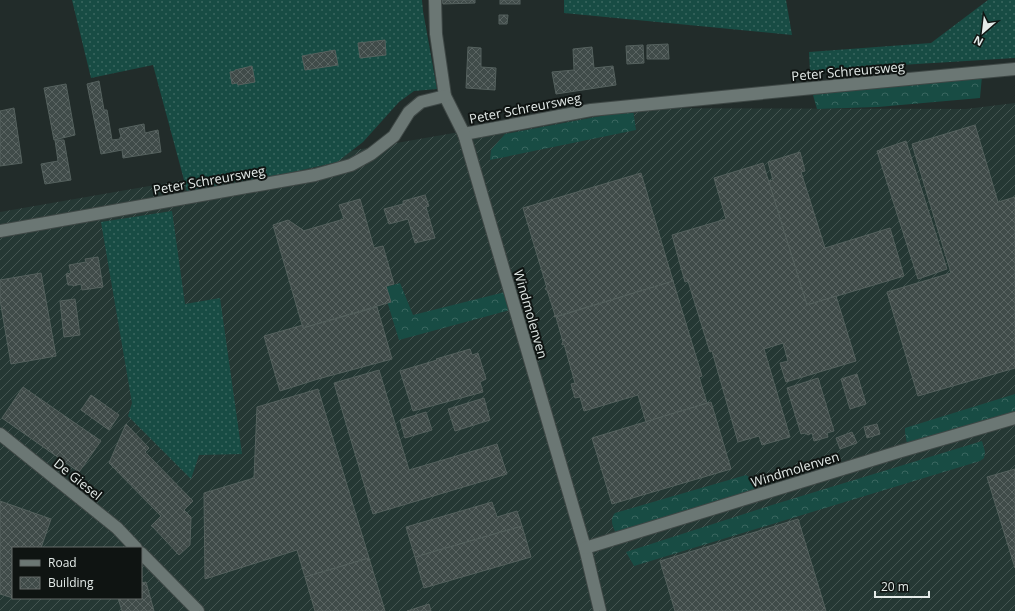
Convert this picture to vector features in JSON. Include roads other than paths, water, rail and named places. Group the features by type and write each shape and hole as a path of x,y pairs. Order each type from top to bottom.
{"street":[{"path":"434,0 436,34 445,96"},
{"name":"Peter Schreursweg","path":"0,231 315,175 352,165 371,154 394,136 409,112 421,102 445,96 464,134 592,110 1015,69"},
{"name":"Windmolenven","path":"464,134 585,548 600,611"},
{"name":"Windmolenven","path":"585,548 898,452 1015,418"},
{"name":"De Giesel","path":"0,434 116,528 135,547"},
{"path":"142,554 198,611"}]}
